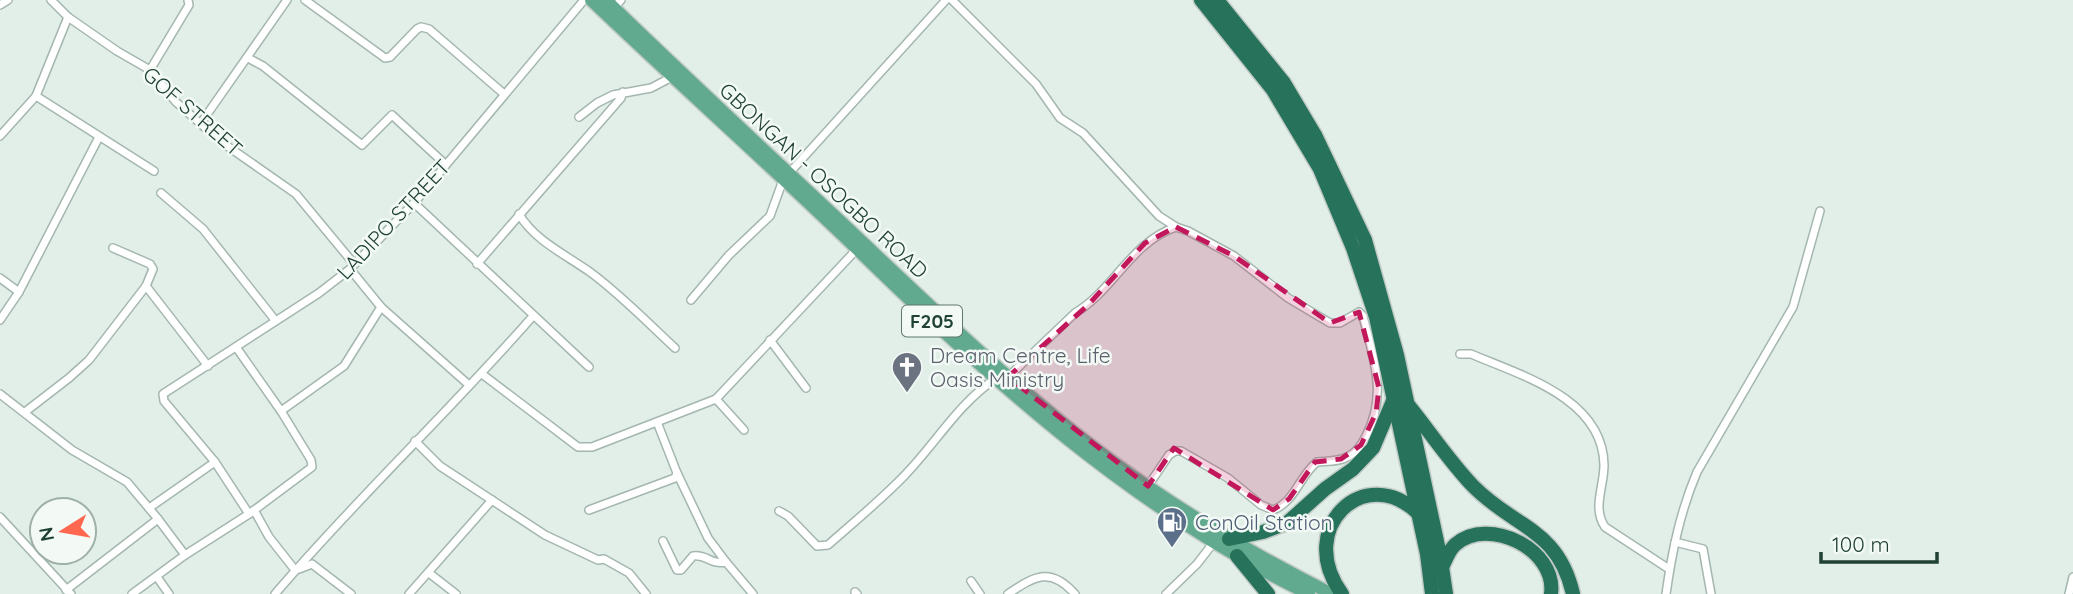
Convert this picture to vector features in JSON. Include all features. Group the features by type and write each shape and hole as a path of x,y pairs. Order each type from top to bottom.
{"highway":[{"path":"1201,0 1273,90 1320,170 1353,248 1401,402 1442,567 1446,594"},
{"path":"1217,0 1284,83 1315,135 1368,253 1397,355 1401,402 1432,594"},
{"path":"1229,539 1263,533 1287,523 1325,489 1353,470 1373,448 1401,402"},
{"path":"1401,402 1474,486 1498,508 1546,541 1569,578 1573,594"},
{"path":"1342,594 1331,579 1324,545 1333,518 1343,507 1356,499 1386,497 1408,504 1419,514"},
{"path":"1442,567 1454,545 1465,537 1510,537 1524,543 1543,562 1552,584 1550,594"},
{"path":"1237,556 1268,594"}],"main road":[{"name":"GBONGAN - OSOGBO ROAD","path":"591,0 672,77 787,177 1070,442 1155,505 1237,556 1309,594"},
{"name":"GBONGAN - OSOGBO ROAD","path":"614,3 857,249 1002,378 1147,486 1229,539 1332,594"}],"street":[{"path":"0,5 8,0"},
{"name":"GOF STREET","path":"51,0 68,17 149,70 176,102 220,141 296,194 380,307 469,385"},
{"path":"149,70 189,5 188,0"},
{"path":"201,123 286,0"},
{"path":"305,0 384,58 390,57 417,29 429,29 504,94"},
{"name":"LADIPO STREET","path":"215,462 164,401 163,394 319,293 352,267 414,202 584,0"},
{"path":"691,300 729,255 770,216 787,177 946,0"},
{"path":"952,0 1036,84 1060,118 1083,133 1159,216 1234,256 1288,298 1330,323 1340,323 1359,312 1363,316 1379,388 1376,413 1362,445 1350,456 1317,462 1289,499 1273,510 1261,505 1228,478 1181,452 1175,451 1169,455 1147,486"},
{"path":"0,136 36,96 68,17"},
{"path":"248,58 263,66 362,145 392,116 445,164"},
{"path":"579,117 597,103 623,92 652,88 672,77"},
{"path":"477,264 621,98 623,92"},
{"path":"36,96 154,171"},
{"path":"0,320 19,292 99,137"},
{"path":"161,193 203,229 275,320"},
{"path":"414,202 589,367"},
{"path":"1665,594 1685,501 1697,472 1793,307 1820,211"},
{"path":"519,214 538,235 609,288 675,348"},
{"path":"1157,235 1159,216"},
{"path":"779,511 788,516 817,546 828,545 906,474 977,391 1002,378 1075,313 1088,305 1145,243 1176,227"},
{"path":"25,412 89,360 146,286 153,269 150,264 113,248"},
{"path":"482,374 579,447 592,447 716,399 857,249"},
{"path":"0,278 19,292"},
{"path":"146,286 208,366"},
{"path":"281,411 344,366 380,307"},
{"path":"275,594 533,316"},
{"path":"770,340 806,388"},
{"path":"132,594 312,467 311,460 281,411 236,347"},
{"path":"1460,354 1471,354 1540,384 1568,400 1588,419 1604,464 1598,517 1605,527 1670,569"},
{"path":"0,394 72,450 127,482 185,555"},
{"path":"716,399 744,430"},
{"path":"657,422 677,473 708,538 753,594"},
{"path":"415,441 440,466 545,535 598,560 604,559 629,573 646,594"},
{"path":"149,508 203,473 215,462 295,570"},
{"path":"589,510 675,478 677,473"},
{"path":"409,594 492,500"},
{"path":"0,517 69,592 158,519"},
{"path":"663,541 677,570 681,570 693,556 699,555 716,564 726,562"},
{"path":"1166,594 1197,564 1214,542"},
{"path":"1675,542 1703,549 1711,594"},
{"path":"295,570 312,564 351,594"},
{"path":"429,573 456,594"},
{"path":"1008,594 1045,576 1063,580 1075,594"},
{"path":"157,577 169,594"},
{"path":"2069,594 2073,577"},
{"path":"971,581 980,594"}],"highlighted area":[{"path":"1176,227 1234,256 1330,323 1359,312 1379,388 1376,413 1361,445 1341,459 1315,462 1289,499 1273,510 1174,448 1148,486 1008,377 1088,305 1145,243"}],"place":[{"name":"Dream Centre, Life Oasis Ministry","path":"907,394"},
{"name":"ConOil Station","path":"1172,549"}]}
